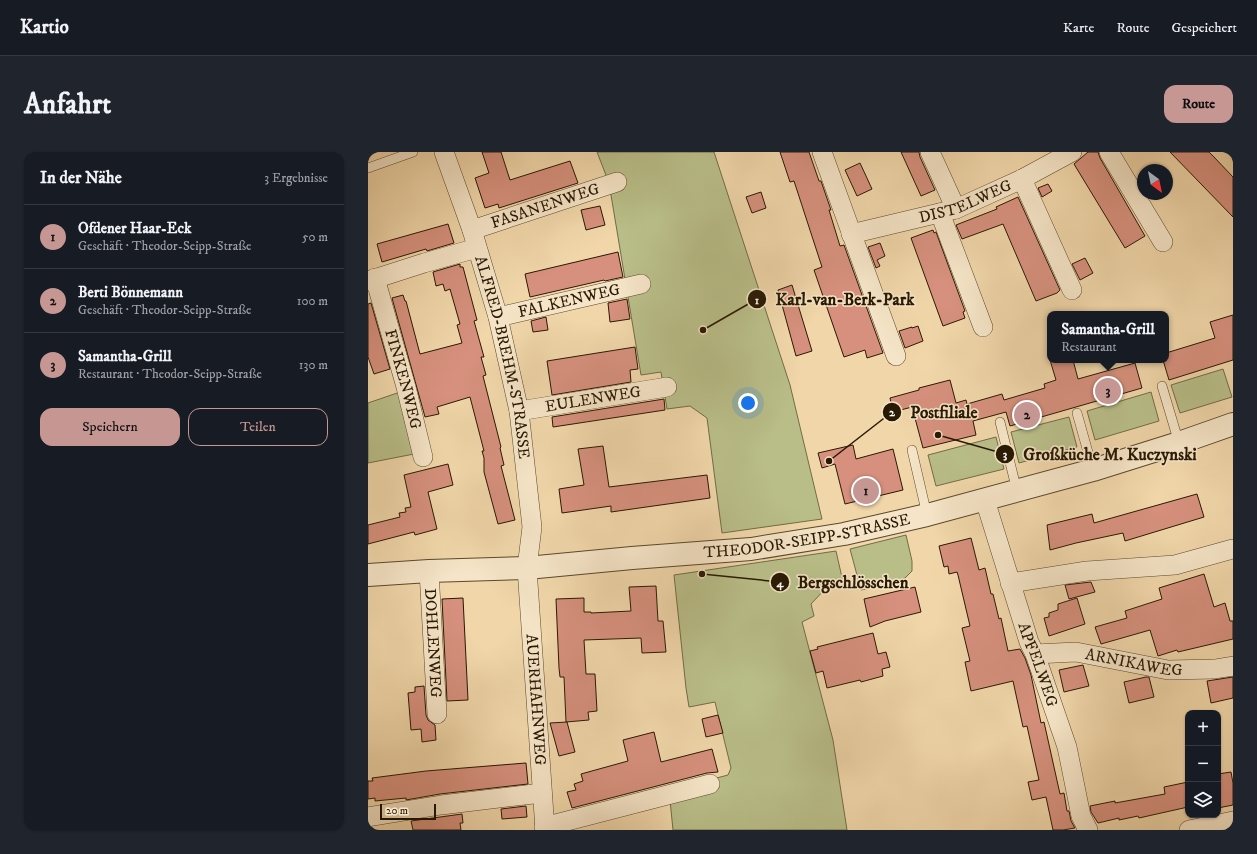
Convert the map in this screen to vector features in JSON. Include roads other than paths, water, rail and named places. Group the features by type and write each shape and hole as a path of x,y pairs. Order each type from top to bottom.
{"street":[{"name":"ALFRED-BREHM-STRASSE","path":"444,152 478,248 498,317 519,411 532,527 527,568"},
{"path":"822,152 896,356"},
{"path":"930,152 983,327"},
{"path":"1109,152 1163,242"},
{"name":"DISTELWEG","path":"851,234 948,211 1022,179 1060,155"},
{"path":"1022,179 1072,290"},
{"name":"FASANENWEG","path":"472,230 617,182"},
{"path":"372,279 478,248"},
{"name":"FINKENWEG","path":"372,279 406,387 423,457"},
{"name":"FALKENWEG","path":"498,317 641,284"},
{"name":"EULENWEG","path":"519,411 667,387"},
{"name":"THEODOR-SEIPP-STRASSE","path":"368,575 429,571 527,568 758,548 844,534 927,515 1093,470 1233,424"},
{"name":"APFELWEG","path":"985,500 1010,583 1067,747 1081,816 1088,830"},
{"path":"1010,583 1087,571 1175,565 1233,548"},
{"name":"AUERHAHNWEG","path":"527,568 544,828"},
{"name":"DOHLENWEG","path":"429,571 437,714"},
{"name":"ARNIKAWEG","path":"1032,648 1076,652 1168,670 1215,669 1233,666"},
{"path":"544,828 710,784"},
{"path":"368,817 440,805 542,793"},
{"path":"1189,830 1233,821"}],"lane":[{"path":"368,168 413,152"},
{"path":"1162,386 1179,443"},
{"path":"1077,413 1093,470"},
{"path":"1000,422 1017,491"},
{"path":"912,450 927,515"}],"place":[{"name":"Karl-van-Berk-Park","path":"703,330"},
{"name":"Samantha-Grill","path":"1108,391"},
{"name":"Berti Bönnemann","path":"1027,415"},
{"name":"Großküche M. Kuczynski","path":"938,435"},
{"name":"Postfiliale","path":"829,461"},
{"name":"Ofdener Haar-Eck","path":"866,491"},
{"name":"Bergschlösschen","path":"702,574"}]}
